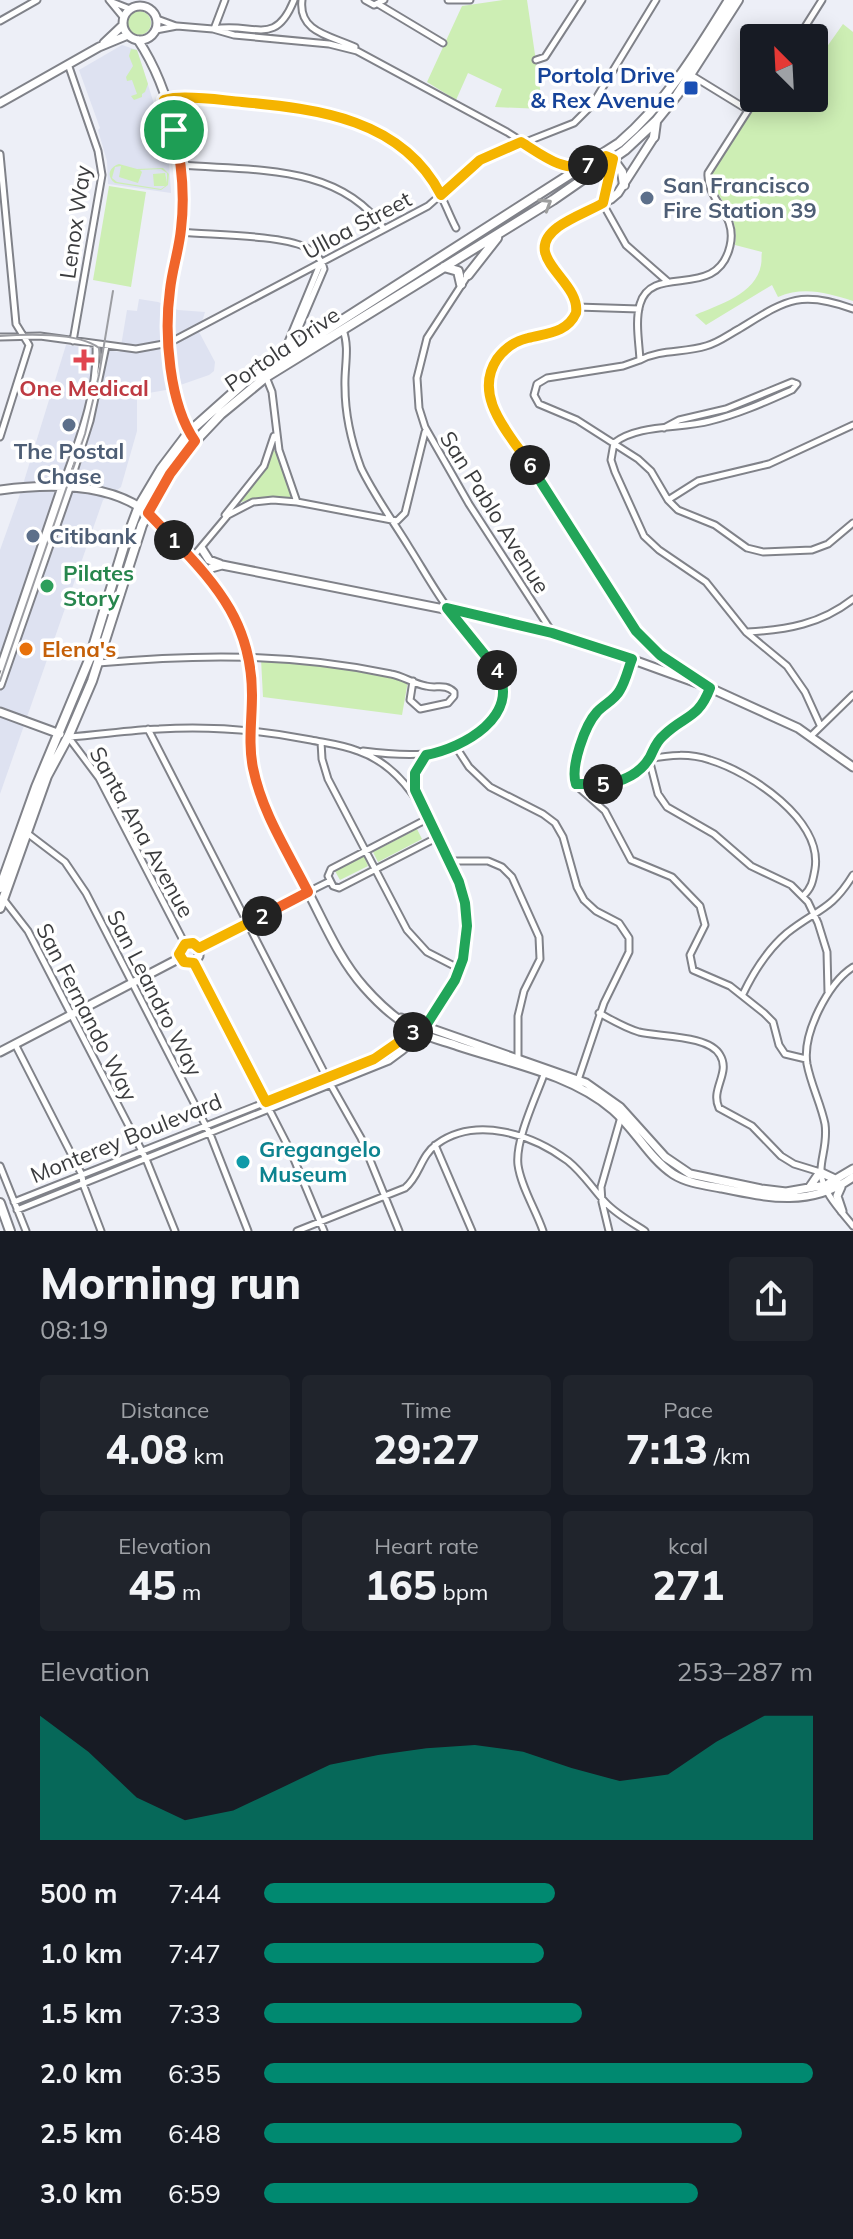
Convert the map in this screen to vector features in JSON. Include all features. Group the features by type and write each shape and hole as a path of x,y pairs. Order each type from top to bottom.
{"main road":[{"name":"Portola Drive","path":"0,888 36,787 64,735 139,506 161,469 189,432 234,391 281,359 619,143 652,112 681,76 729,0"},
{"name":"Portola Drive","path":"2,904 47,776 98,663 133,549 148,513 170,474 195,441 229,406 266,377 511,226 613,159 656,121 691,75 738,0"},
{"path":"654,137 656,121"},
{"path":"603,203 619,143"},
{"path":"599,158 606,156 613,159 622,172 624,185"},
{"path":"558,164 585,167"},
{"path":"558,164 565,174 561,182"},
{"path":"468,275 511,226"},
{"path":"459,245 470,265 468,275"},
{"path":"443,267 458,271 461,284"},
{"path":"0,1203 10,1231"}],"street":[{"path":"0,21 37,0"},
{"path":"109,0 130,9"},
{"path":"109,0 128,35 138,40 153,63 181,165 181,232 170,290 169,343 179,408 195,441"},
{"path":"152,10 153,0"},
{"path":"213,29 225,0"},
{"path":"99,47 130,9 142,3 152,10 157,19 177,26 267,30 282,24 294,0"},
{"path":"302,0 303,17 311,28 376,60 558,164"},
{"path":"365,0 378,4 443,43"},
{"path":"378,4 384,0"},
{"path":"448,0 470,0"},
{"path":"536,60 545,57 582,0"},
{"name":"Ulloa Street","path":"0,337 23,336 144,349 169,343 428,206 480,160 566,126 587,112 656,0"},
{"path":"807,24 822,0"},
{"path":"153,63 153,33 157,19"},
{"path":"138,40 177,26"},
{"path":"213,29 234,35 329,44 376,60"},
{"path":"0,103 99,47 128,35"},
{"name":"Lenox Way","path":"68,64 98,151 102,175 73,341"},
{"path":"691,75 740,105"},
{"path":"164,100 182,97 288,106 338,115 372,130 401,149 425,171 441,195 456,228"},
{"path":"640,360 639,309 648,290 668,282 705,277 720,267 729,251 730,225 723,208 711,192 708,173 747,112"},
{"path":"654,137 624,185 611,199 558,227 546,245 549,264 570,287 577,307 573,320 562,330 524,338 502,353 490,375 490,400 629,622 651,648 675,669 710,688 762,709 811,736 853,767"},
{"path":"0,154 16,324 29,345 0,437"},
{"path":"181,165 313,178 351,195 373,214 384,229"},
{"path":"603,203 626,245 668,282"},
{"path":"181,232 294,243 310,249 321,261 324,270 292,344 292,352"},
{"path":"281,359 321,261"},
{"name":"San Pablo Avenue","path":"468,275 432,328 420,358 417,388 425,427 481,525 552,633"},
{"path":"853,309 813,298 794,299 717,342 656,353 623,366 547,378 534,389 539,404 577,420 651,471 668,500 684,514 708,521 740,544 763,552 804,551 820,548 853,523"},
{"path":"577,307 639,309"},
{"path":"0,712 64,735 148,729 250,731 358,751 412,756 456,747 489,723 500,706 503,692 497,669 447,608 366,478 353,446 346,411 344,376 347,344 343,329"},
{"path":"0,685 66,487 88,404 96,364 96,345"},
{"path":"0,670 90,421 106,346"},
{"path":"266,377 272,392 274,425 282,462 297,502"},
{"path":"614,443 634,431 663,429 681,427 728,416 792,390 797,384 792,382 738,405 679,420 663,429"},
{"path":"192,558 264,466 271,451 274,425"},
{"path":"668,500 698,481 769,464 853,425"},
{"path":"220,522 234,510 253,502 273,500 344,509 393,522 401,519 425,442 425,427"},
{"path":"614,443 613,466 644,536 706,582 746,632 772,650 787,666 805,692 820,725"},
{"path":"0,490 66,487 107,494 139,506 192,558 231,608 248,656 252,694 251,758 262,799 351,972 399,1018 421,1030 576,1083 620,1107 665,1157 683,1171 769,1191 827,1188"},
{"path":"202,549 209,560 222,565 447,608 552,633 632,659 675,669"},
{"path":"205,574 211,568 222,565"},
{"path":"746,632 823,619 853,599"},
{"path":"98,663 168,657 248,656 311,660 389,673 413,681 429,687 451,688 454,696 448,703 420,709 410,700 413,681"},
{"path":"632,659 621,689 598,710 589,724 573,766 576,784 605,811 631,860 665,873 700,906 705,925 690,955 693,970 743,994 773,1022 779,1045 785,1054 806,1059"},
{"path":"576,784 615,782 638,771 665,734 698,711 710,688"},
{"path":"811,736 853,695"},
{"path":"148,729 327,1078 361,1138 399,1231"},
{"name":"Santa Ana Avenue","path":"64,735 99,778 185,944"},
{"path":"321,742 328,779 413,938 435,957 460,969"},
{"path":"456,747 469,767 490,787 555,823 563,837 577,887 584,900 596,911 619,923 626,933 629,952 599,1013 576,1083"},
{"path":"358,751 395,773 419,801 463,892 467,915 460,969 444,1002 421,1030"},
{"path":"419,801 415,773 426,755"},
{"path":"649,759 678,755 711,760 776,796 807,834 814,848 816,862 812,885 803,896"},
{"path":"649,759 658,794 667,807 706,829 743,861 784,880 803,896 815,915 829,962 828,992"},
{"path":"429,818 329,870 330,881 339,888 438,837"},
{"name":"San Leandro Way","path":"27,832 56,853 80,881 210,1134 248,1231"},
{"path":"449,861 480,860 502,867 512,877 524,909 537,930 541,945 540,959 524,991 517,1022 517,1062"},
{"path":"743,994 774,945 798,925 832,904 853,875"},
{"path":"199,948 330,881"},
{"name":"San Fernando Way","path":"2,904 23,923 146,1159 175,1231"},
{"path":"194,963 186,963 180,958 179,950 185,944 193,943 199,948"},
{"path":"194,963 199,956 199,948"},
{"path":"2,1050 180,958"},
{"path":"194,963 296,1162 324,1231"},
{"path":"804,1191 820,1172 826,1149 826,1131 806,1059 810,1034 828,992 853,967"},
{"path":"599,1013 637,1031 702,1042 714,1047 723,1062 723,1076 716,1098 719,1108 752,1126 781,1156 839,1182"},
{"name":"Monterey Boulevard","path":"14,1202 327,1078 384,1053 421,1030"},
{"name":"Monterey Boulevard","path":"17,1210 389,1061 421,1030"},
{"path":"15,1043 82,1175 101,1231"},
{"path":"543,1231 518,1166 522,1139 545,1071"},
{"path":"576,1083 621,1117 665,1168 687,1180 777,1199 804,1198 853,1177"},
{"path":"609,1231 601,1197 621,1117"},
{"path":"297,1231 410,1185 424,1156 435,1145 476,1128 494,1129 549,1149 568,1161 612,1208 645,1231"},
{"path":"435,1145 472,1231"},
{"path":"0,1166 26,1231"},
{"path":"842,1211 837,1196 839,1182 853,1169"},
{"path":"820,1172 853,1226"}],"shaded area":[{"path":"122,45 137,50 161,126 169,163 171,193 108,184 100,128 79,70"},
{"path":"139,299 178,310 205,312 199,332 215,362 214,371 166,390 137,395 137,431 121,487 103,500 0,794 0,550 66,345 120,352 127,310 137,311"}],"green space":[{"path":"527,0 543,109 495,107 502,89 468,73 456,100 427,82 462,6"},
{"path":"139,11 150,18 151,23 144,34 139,35 128,28 127,23 134,12"},
{"path":"843,24 853,32 853,301 806,291 778,297 772,285 706,325 695,315 735,297 752,284 758,275 762,252 735,245 733,220 714,185 714,166 751,112 828,112 828,45"},
{"path":"131,49 137,50 148,84 142,97 134,100 131,96 137,94 132,80 127,81 126,77 133,66 129,56"},
{"path":"116,165 137,169 163,168 169,174 168,185 161,190 115,183 110,175","holes":["121,166 119,177 138,183 140,170 161,169 167,173 167,183 165,173 153,174 154,186 165,186 161,189 117,182 112,178 115,167"]},
{"path":"109,186 146,192 131,287 93,280"},
{"path":"273,450 276,451 291,497 260,497 238,503 262,471"},
{"path":"261,659 311,662 408,681 402,715 263,697"},
{"path":"417,829 422,839 378,862 373,852"},
{"path":"364,856 368,866 340,880 335,871"}],"tram line":[{"path":"0,681 85,434 99,375 113,291"},
{"path":"0,336 51,335 79,339 99,348 101,361"}],"place":[{"name":"Portola Drive & Rex Avenue","path":"691,88"},
{"name":"San Francisco Fire Station 39","path":"647,198"},
{"name":"One Medical","path":"84,360"},
{"name":"The Postal Chase","path":"69,425"},
{"name":"Citibank","path":"33,536"},
{"name":"Pilates Story","path":"47,586"},
{"name":"Elena's","path":"26,649"},
{"name":"Gregangelo Museum","path":"243,1162"}],"route":[{"path":"182,97 327,112 361,124 392,142 418,164 441,195 480,160 521,142 564,166 585,167 606,156 613,159 603,203 558,227 546,245 549,264 574,293 577,307 573,320 562,330 524,338 508,346 492,368 488,384 490,400 636,631 660,655 710,688 698,711 659,739 649,759 638,771 623,780 607,784 576,784 573,766 589,724 598,710 621,689 632,659 552,633 447,608 497,669 503,692 500,706 482,731 456,747 426,755 415,773 415,790 419,801 463,892 467,936 460,969 444,1002 425,1027 374,1059 266,1102 194,963 184,962 179,954 185,944 193,943 199,948 308,892 257,786 250,745 250,668 236,620 224,596 148,513 170,474 195,441 182,417 169,343 170,290 183,208 181,165 174,130 164,100 182,97"}]}
